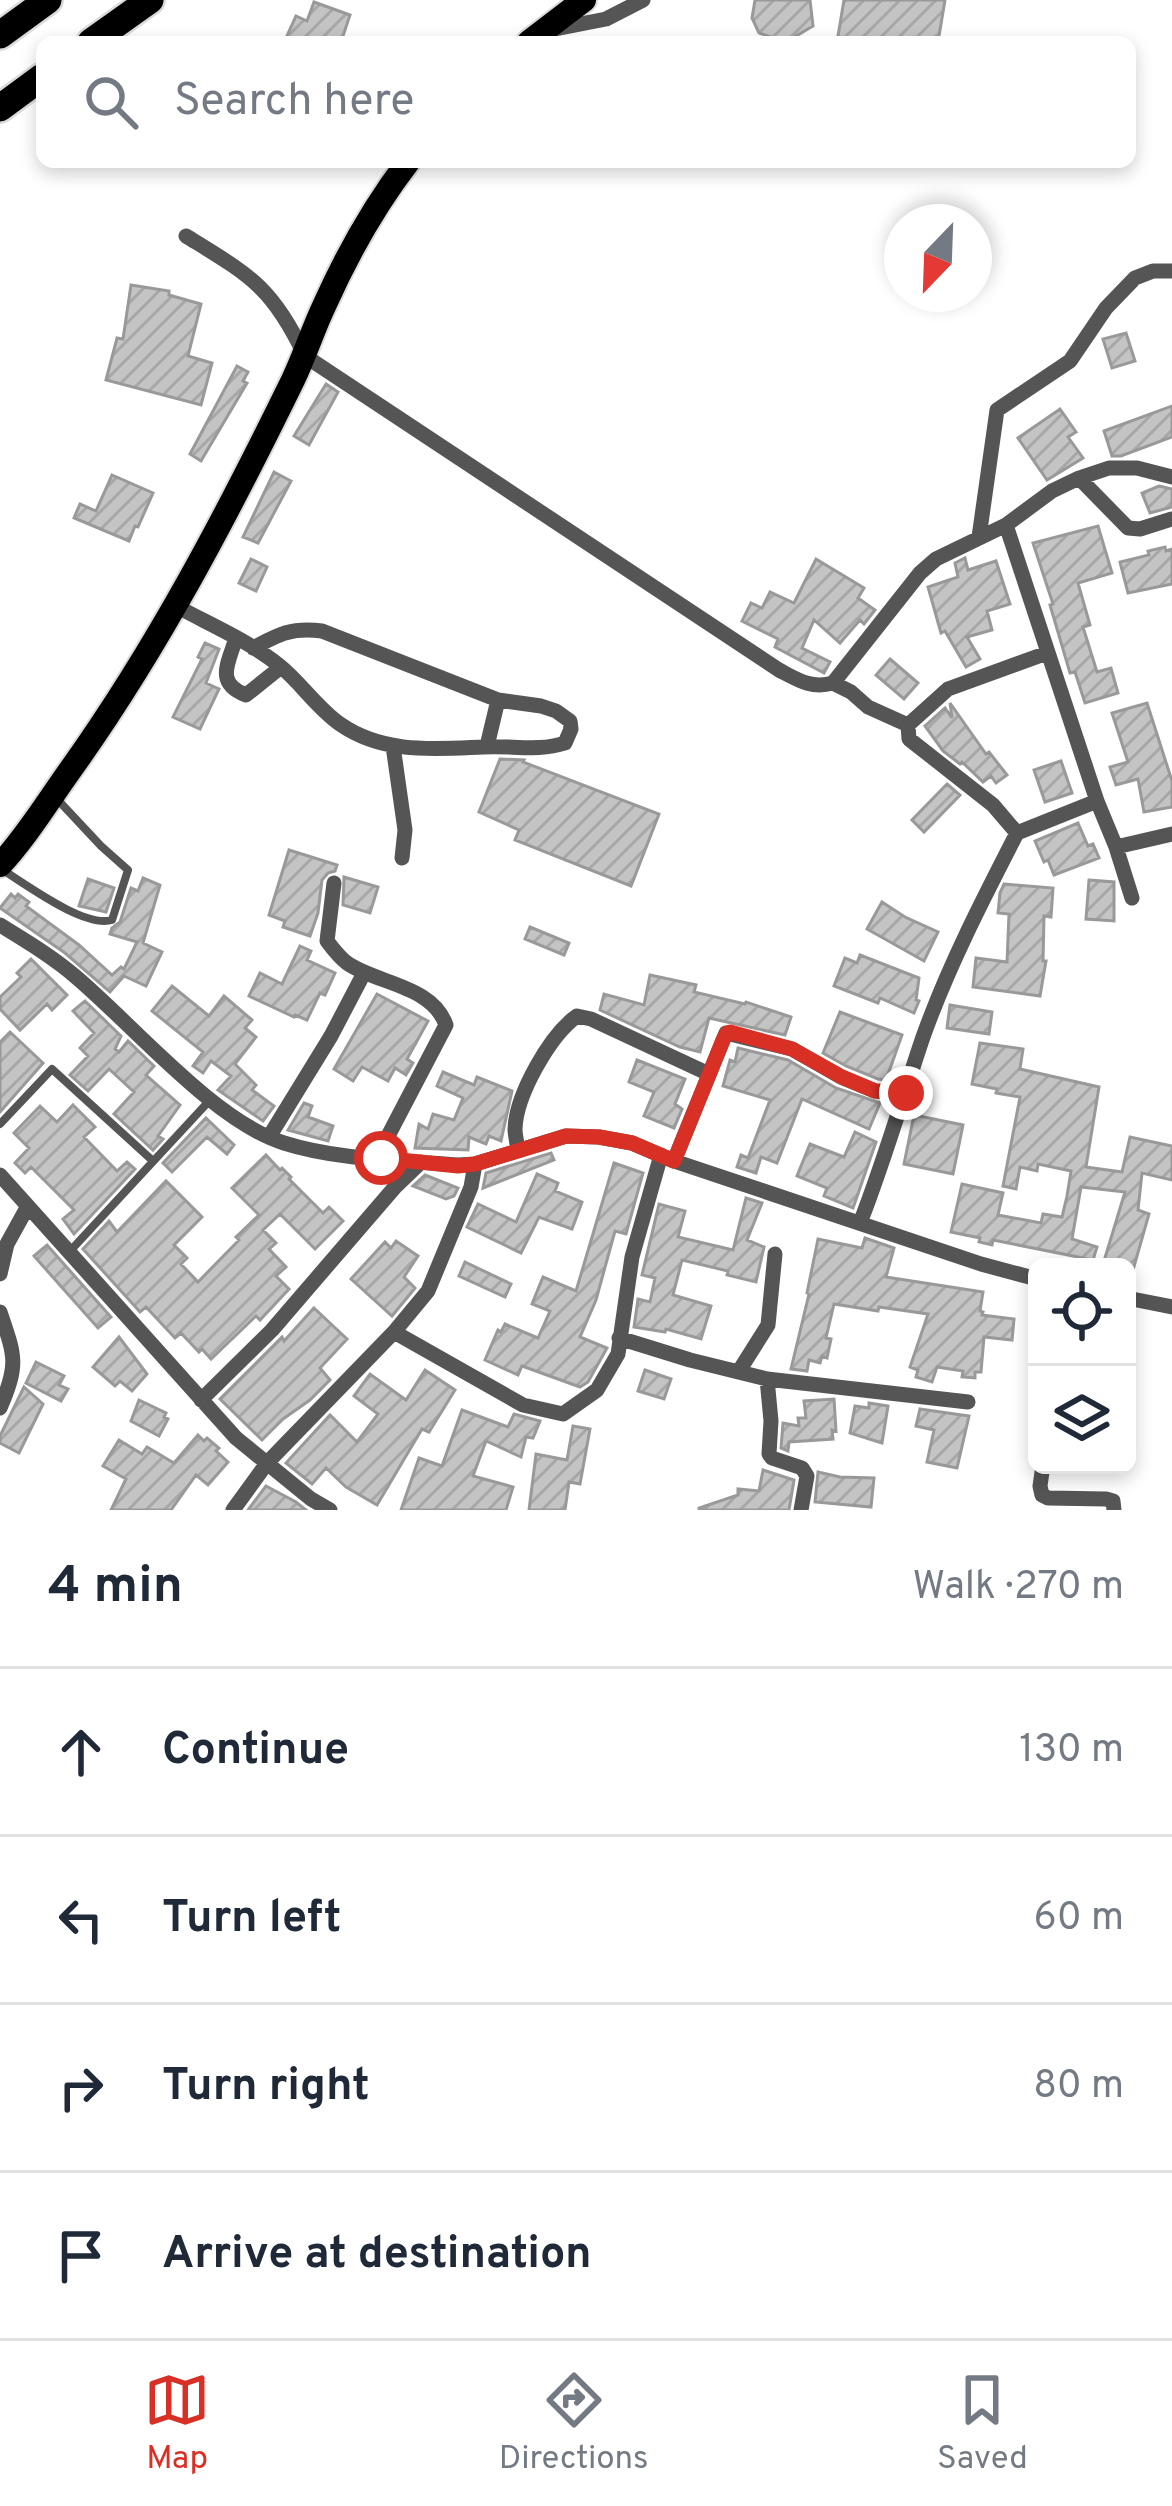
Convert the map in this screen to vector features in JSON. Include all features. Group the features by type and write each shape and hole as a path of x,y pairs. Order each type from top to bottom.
{"highway":[{"path":"0,35 48,0"},
{"path":"99,36 150,0"},
{"path":"537,36 584,0"},
{"path":"0,108 36,81"},
{"path":"0,122 36,100"},
{"path":"4,856 52,795 176,606 304,356 325,303 402,168"}],"street":[{"path":"537,36 606,20 644,0"},
{"path":"186,236 246,273 269,294 304,356 803,683 833,682 920,573 936,559 1006,525 1052,490 1109,468 1137,468 1172,477"},
{"path":"979,537 998,410 1070,361 1106,308 1136,278 1154,271 1172,272"},
{"path":"1078,478 1128,528 1172,519"},
{"path":"1006,525 1132,898"},
{"path":"176,606 281,667 338,723 393,746 549,748 565,743 571,729 570,722 556,711 498,700 322,631 302,628 281,633 254,648"},
{"path":"236,638 226,669 230,688 246,695 281,667"},
{"path":"908,725 948,688 1047,653"},
{"path":"833,682 868,707 908,725"},
{"path":"487,746 498,700"},
{"path":"908,725 909,739 993,805 1017,832"},
{"path":"393,746 406,830 402,859"},
{"path":"860,1223 925,1034 1017,832 1096,801"},
{"path":"1116,847 1172,834"},
{"path":"334,883 327,941 343,961 425,1000 446,1025 381,1158"},
{"path":"0,925 74,974 212,1099 244,1125 269,1137 309,1150 475,1164 566,1136 632,1143 1028,1276"},
{"path":"269,1137 364,973"},
{"path":"518,1149 514,1131 530,1078 565,1024 577,1016 709,1074"},
{"path":"394,1332 523,1405 563,1414 597,1390 618,1354 632,1257 668,1158 727,1033 792,1049 875,1091 906,1093"},
{"path":"201,1400 272,1330 421,1162"},
{"path":"233,1510 267,1463 428,1291 471,1187 475,1164"},
{"path":"0,1175 236,1438 309,1504 330,1510"},
{"path":"0,1274 8,1244 28,1206"},
{"path":"739,1371 768,1324 775,1254"},
{"path":"1136,1300 1172,1307"},
{"path":"0,1312 14,1354 13,1380 0,1408"},
{"path":"620,1338 767,1379 968,1402"},
{"path":"767,1379 769,1454 802,1468 807,1476 801,1510"},
{"path":"1041,1474 1042,1495 1048,1498 1106,1498 1113,1501 1114,1510"}],"lane":[{"path":"4,856 77,914 102,922 112,920 128,870 52,795"},
{"path":"0,1124 52,1069 153,1161"},
{"path":"70,1251 212,1099"}],"building":[{"path":"755,0 810,0 813,26 796,36 768,36 759,33 752,18"},
{"path":"844,0 945,0 939,36 838,36"},
{"path":"314,2 350,15 343,36 287,36 296,16 307,21"},
{"path":"131,285 169,291 169,295 201,304 188,356 212,363 201,405 106,380 117,338 123,339"},
{"path":"1126,333 1135,361 1112,368 1103,339"},
{"path":"237,366 248,372 243,381 247,383 201,461 190,454"},
{"path":"326,384 338,392 309,445 294,436"},
{"path":"1172,406 1172,437 1112,456 1104,431"},
{"path":"1060,409 1076,432 1068,437 1083,458 1047,480 1018,438"},
{"path":"274,472 291,481 258,543 243,537"},
{"path":"112,475 153,493 129,541 74,518 80,504 96,511"},
{"path":"1159,486 1172,489 1172,507 1150,513 1142,493"},
{"path":"1098,526 1112,573 1078,583 1090,625 1083,627 1097,672 1111,668 1118,693 1085,703 1075,672 1070,673 1033,543"},
{"path":"1165,547 1172,549 1172,584 1128,593 1120,562"},
{"path":"965,558 968,570 996,561 1010,604 987,611 992,630 967,637 980,659 966,667 945,631 941,633 928,587 958,577 955,563"},
{"path":"251,559 267,567 256,591 239,583"},
{"path":"816,559 864,588 858,598 875,610 840,643 814,620 802,648 830,662 824,673 775,647 778,639 742,621 751,603 762,608 770,592 794,603"},
{"path":"205,643 219,649 206,683 219,689 200,729 173,717"},
{"path":"890,659 918,683 904,699 876,675"},
{"path":"950,703 1007,775 996,783 991,776 983,782 943,751 925,726 945,708 952,718"},
{"path":"1147,703 1172,781 1172,807 1144,812 1138,779 1116,785 1110,767 1128,762 1112,713"},
{"path":"500,759 524,760 659,814 631,886 515,840 519,830 479,812"},
{"path":"1061,761 1072,793 1045,802 1034,770"},
{"path":"947,784 960,795 924,832 912,820"},
{"path":"1078,823 1099,858 1054,875 1035,841"},
{"path":"289,850 337,865 322,880 310,936 283,927 285,921 269,915"},
{"path":"344,877 378,887 370,913 343,905"},
{"path":"143,878 160,885 143,943 162,952 146,986 124,976 110,992 65,953 0,908 11,894 15,898 18,894 29,902 26,906 112,975 124,969 137,942 110,934 120,922 131,888 138,891"},
{"path":"88,879 114,888 106,912 79,906"},
{"path":"1089,880 1114,882 1114,921 1086,919"},
{"path":"1004,884 1053,888 1051,917 1044,916 1046,961 1040,996 973,987 976,958 1007,962 1009,914 998,913"},
{"path":"882,902 938,932 924,961 867,929"},
{"path":"530,927 569,943 564,955 525,939"},
{"path":"300,946 311,951 307,960 335,973 307,1020 249,996 260,973 282,984"},
{"path":"860,955 919,978 914,1013 834,986 845,958 857,963"},
{"path":"31,959 67,995 52,1010 47,1004 20,1030 0,1009 0,997 21,977 17,973"},
{"path":"650,975 696,985 694,992 791,1017 785,1035 709,1018 700,1052 600,1010 604,994 644,1005"},
{"path":"172,986 209,1016 224,996 252,1020 245,1028 256,1037 235,1064 256,1085 252,1090 274,1106 263,1121 218,1090 231,1076 211,1061 203,1073 193,1066 203,1052 152,1011"},
{"path":"377,994 428,1021 407,1059 413,1063 406,1075 395,1068 388,1081 362,1067 353,1081 334,1069"},
{"path":"85,1001 121,1036 115,1049 119,1052 128,1041 154,1066 146,1075 180,1105 153,1150 114,1114 134,1092 109,1069 88,1091 70,1075 88,1056 80,1048 94,1033 73,1011"},
{"path":"950,1005 992,1012 989,1034 947,1028"},
{"path":"840,1012 902,1035 886,1080 823,1053"},
{"path":"10,1032 43,1063 0,1112 0,1042"},
{"path":"980,1043 1023,1049 1020,1069 1099,1087 1086,1167 1122,1172 1130,1137 1172,1146 1172,1180 1142,1173 1138,1210 1149,1214 1136,1260 1105,1258 1125,1192 1081,1187 1072,1239 1097,1247 1094,1258 993,1240 992,1245 951,1232 962,1184 1003,1193 998,1215 1041,1223 1043,1214 1062,1217 1071,1171 1038,1164 1037,1171 1020,1167 1016,1189 1003,1186 1020,1097 972,1084"},
{"path":"738,1048 788,1060 836,1088 880,1103 869,1129 802,1099 777,1163 761,1157 756,1173 737,1167 741,1155 748,1158 770,1100 723,1086"},
{"path":"637,1060 685,1079 675,1104 682,1109 674,1128 644,1116 654,1092 629,1082"},
{"path":"443,1072 474,1085 477,1077 512,1091 501,1141 489,1136 486,1144 469,1137 468,1150 415,1148 419,1124 428,1129 433,1114 454,1120 463,1098 437,1086"},
{"path":"304,1103 312,1106 308,1117 333,1126 328,1141 288,1130"},
{"path":"73,1105 95,1127 84,1137 117,1171 127,1162 135,1169 74,1234 63,1219 74,1210 31,1167 25,1173 15,1163 29,1148 14,1133 40,1106 57,1122"},
{"path":"914,1115 963,1125 953,1174 904,1164"},
{"path":"206,1118 234,1145 227,1154 207,1137 172,1172 163,1163"},
{"path":"855,1132 876,1142 853,1208 824,1196 827,1188 797,1176 810,1144 844,1157"},
{"path":"551,1153 554,1160 483,1188 486,1173"},
{"path":"266,1155 323,1213 329,1207 343,1221 315,1249 280,1214 263,1230 276,1243 269,1249 286,1267 276,1276 289,1289 260,1320 256,1316 211,1359 181,1333 175,1338 146,1307 140,1312 83,1249 109,1221 117,1232 166,1181 202,1217 174,1245 187,1258 181,1264 198,1282 259,1215 232,1188"},
{"path":"614,1163 643,1173 626,1234 615,1231 580,1337 607,1348 588,1382 580,1387 522,1366 518,1375 485,1360 505,1324 538,1338 550,1311 532,1304 543,1277 576,1291"},
{"path":"537,1174 558,1183 555,1191 582,1202 572,1229 539,1217 521,1253 467,1227 478,1204 516,1222"},
{"path":"425,1175 458,1188 454,1196 446,1199 413,1186"},
{"path":"746,1198 762,1203 747,1240 764,1247 756,1282 682,1260 673,1295 711,1306 701,1339 666,1329 634,1327 638,1299 650,1302 655,1278 642,1275 659,1204 685,1211 678,1237 733,1250"},
{"path":"865,1238 894,1248 886,1277 983,1292 982,1315 1014,1319 1012,1340 984,1337 981,1372 975,1372 975,1378 937,1367 932,1382 916,1377 918,1370 910,1367 928,1314 834,1304 827,1358 822,1356 820,1363 809,1360 807,1371 791,1369 818,1239 862,1248"},
{"path":"396,1241 418,1256 404,1277 415,1288 392,1316 351,1279 385,1242 391,1248"},
{"path":"47,1245 111,1317 98,1328 34,1256"},
{"path":"465,1262 511,1284 505,1297 459,1276"},
{"path":"314,1308 347,1339 320,1368 330,1380 262,1440 220,1399"},
{"path":"119,1337 147,1374 132,1391 120,1381 115,1386 93,1367"},
{"path":"36,1362 64,1376 59,1385 68,1389 61,1401 26,1383"},
{"path":"425,1370 455,1390 429,1432 422,1429 377,1505 346,1487 326,1468 312,1484 286,1463 330,1415 357,1442 378,1414 354,1396 370,1374 406,1400"},
{"path":"645,1370 671,1379 664,1399 638,1391"},
{"path":"24,1387 43,1404 19,1453 0,1443 0,1436"},
{"path":"834,1399 833,1439 789,1442 788,1451 781,1448 783,1423 799,1426 798,1418 806,1418 804,1401"},
{"path":"139,1400 166,1413 168,1419 159,1436 131,1421"},
{"path":"869,1403 888,1406 882,1443 850,1433 855,1406 869,1408"},
{"path":"920,1409 969,1416 957,1468 927,1462 934,1430 916,1426"},
{"path":"462,1410 508,1427 514,1414 540,1421 533,1438 526,1437 521,1457 486,1441 473,1476 513,1487 506,1510 401,1510 419,1458 442,1466"},
{"path":"573,1426 590,1429 580,1484 569,1482 565,1510 529,1510 536,1454 567,1460"},
{"path":"198,1435 219,1448 216,1451 228,1462 208,1485 196,1475 171,1510 111,1510 126,1479 103,1466 119,1440 142,1454 147,1447 174,1463"},
{"path":"763,1470 794,1480 789,1510 699,1510 738,1495 738,1489 759,1491"},
{"path":"818,1472 874,1478 871,1507 815,1502"},
{"path":"266,1486 296,1502 306,1510 248,1510"}],"route":[{"path":"381,1158 475,1164 566,1136 632,1143 674,1161 730,1032 792,1049 875,1091 906,1093"}]}
